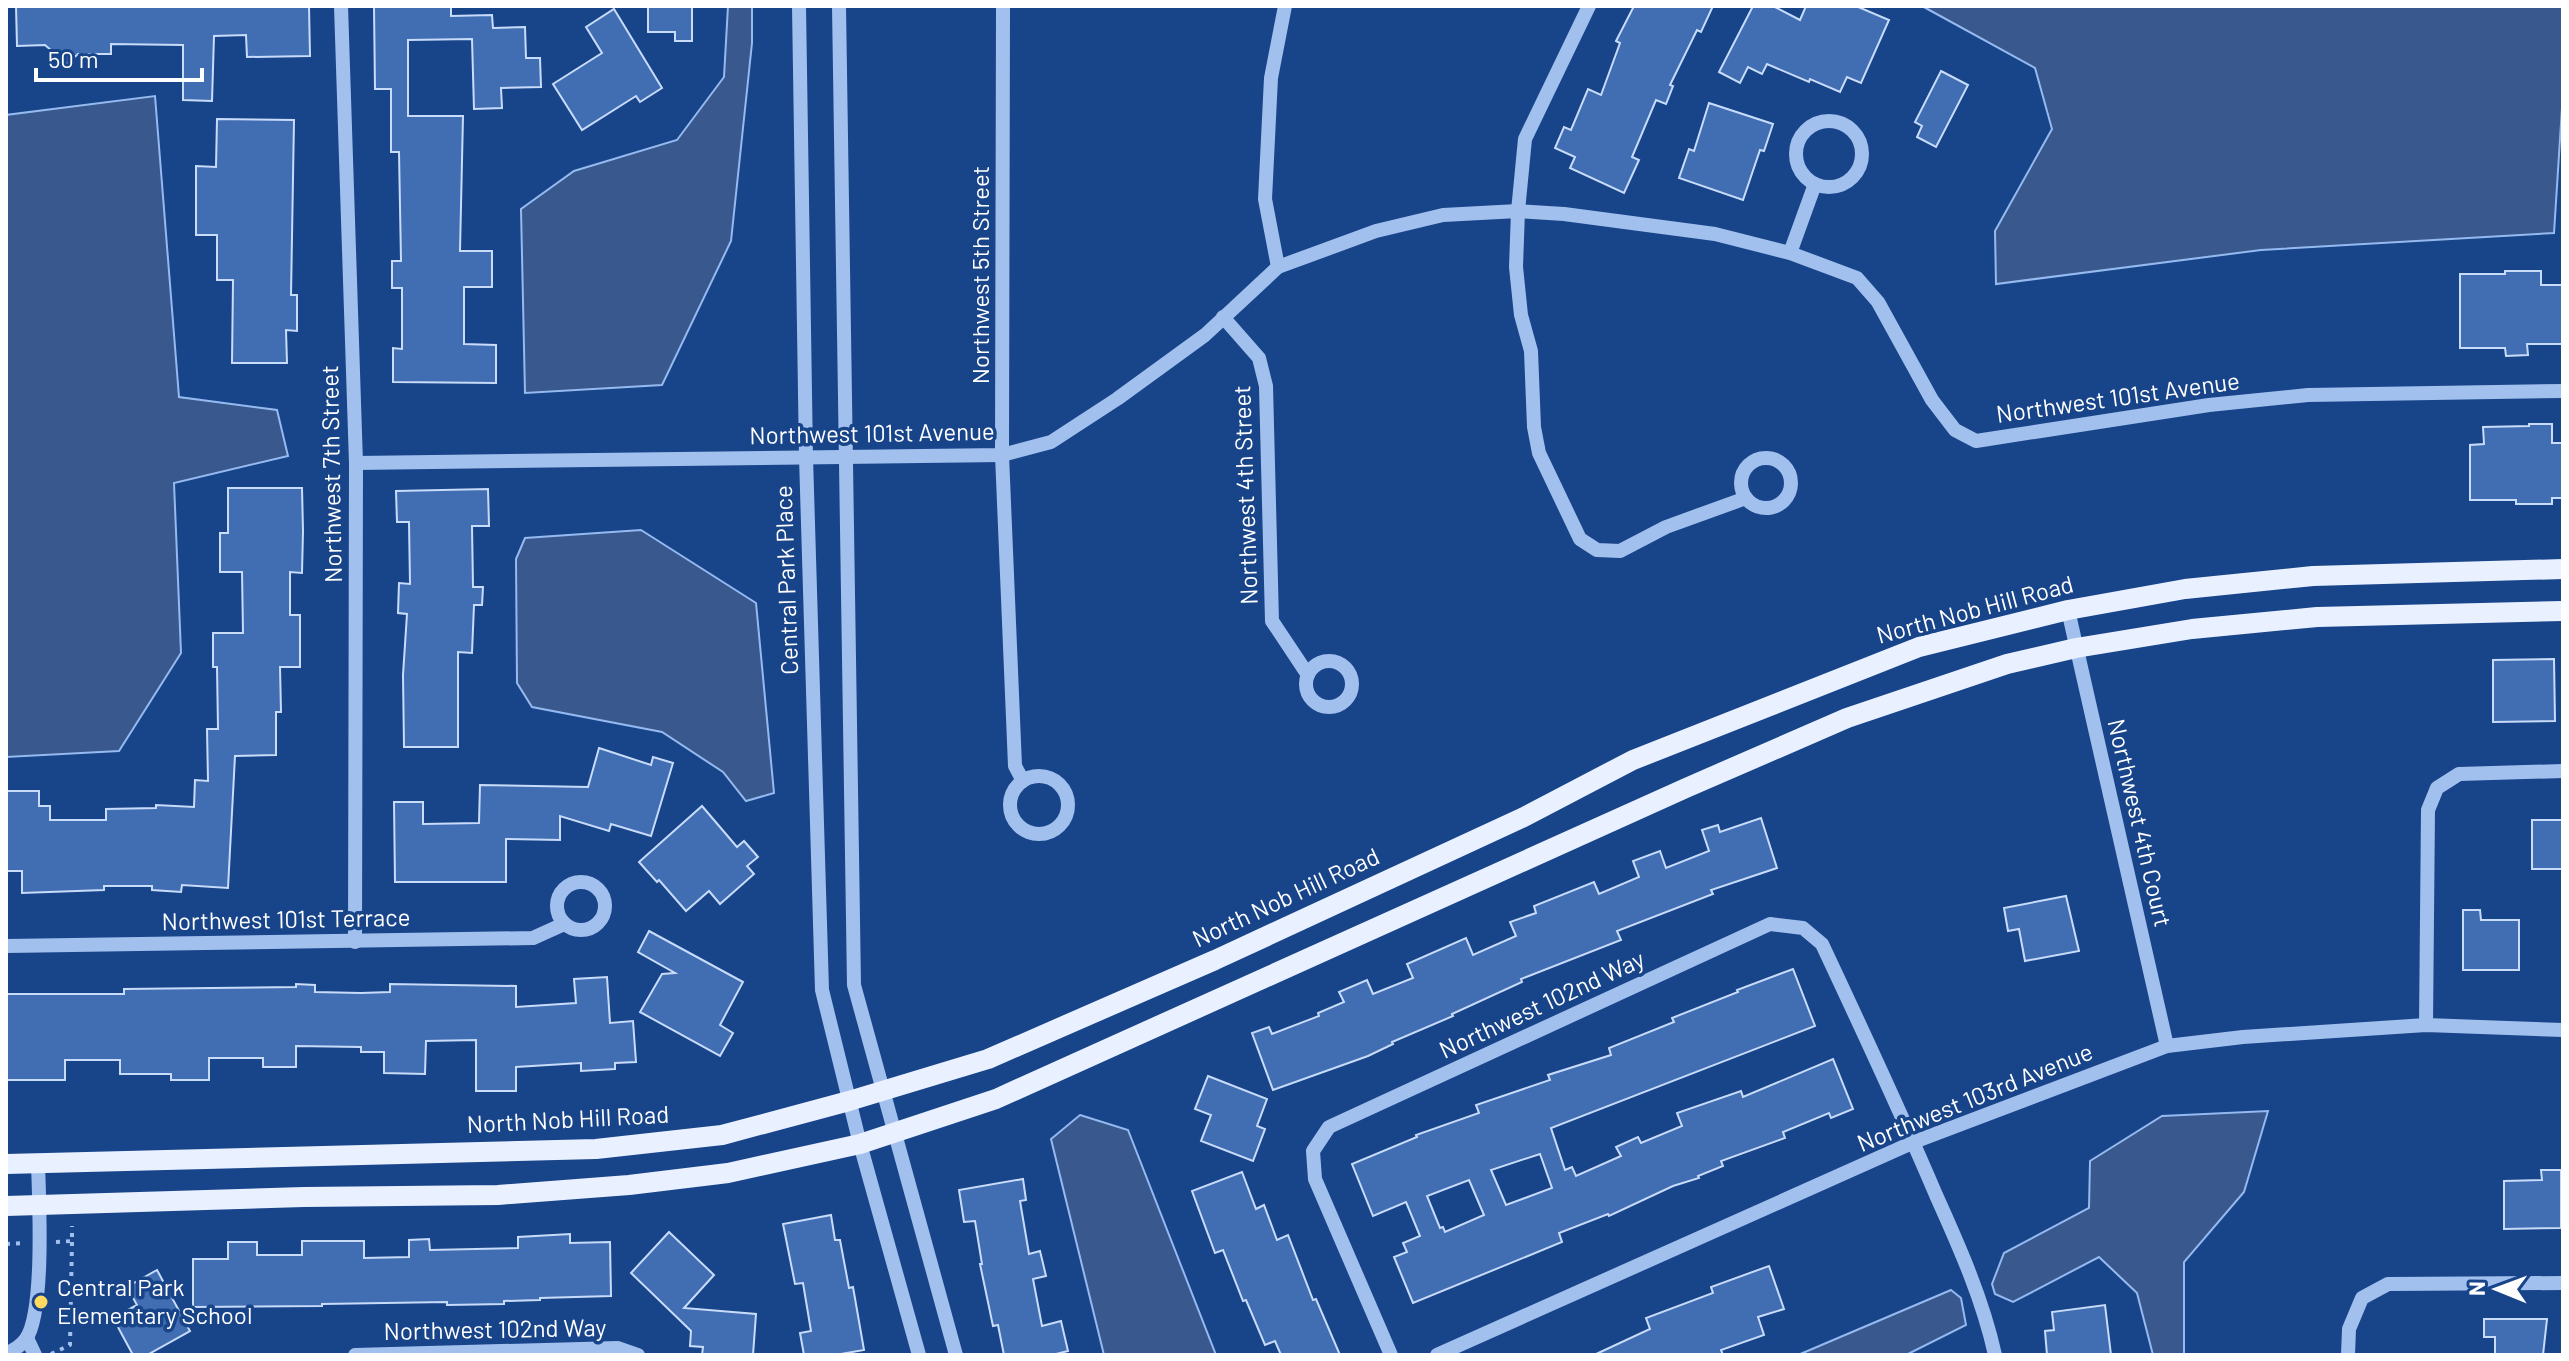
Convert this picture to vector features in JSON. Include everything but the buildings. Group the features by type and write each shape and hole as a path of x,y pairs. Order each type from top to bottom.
{"main road":[{"name":"North Nob Hill Road","path":"6,1164 596,1149 722,1135 988,1059 1215,960 1524,817 1633,760 1919,647 2068,610 2185,589 2313,576 2563,569"},
{"path":"6,1206 498,1195 629,1185 728,1173 860,1144 996,1099 1847,718 2007,664 2076,648 2192,629 2317,617 2563,611"}],"street":[{"name":"Northwest 7th Street","path":"341,6 356,463 355,942"},
{"name":"Central Park Place","path":"799,6 806,457 822,990 860,1144 919,1355"},
{"path":"839,6 854,985 956,1355"},
{"name":"Northwest 5th Street","path":"1003,6 1002,455 1015,766 1023,781"},
{"path":"1278,267 1265,199 1271,78 1285,6"},
{"path":"1589,6 1525,139 1516,267 1521,315 1531,351 1534,427 1539,453 1580,539 1597,550 1620,551 1666,527 1746,498"},
{"path":"1832,121 1843,124 1852,130 1861,148 1858,168 1845,183 1824,187 1815,184 1799,168 1797,145 1810,126 1832,121"},
{"path":"1790,253 1815,184"},
{"name":"Northwest 101st Avenue","path":"356,463 1002,455 1051,442 1117,399 1205,335 1278,267 1403,224 1443,215 1518,211 1715,234 1790,253 1857,278 1878,302 1932,400 1955,430 1976,441 2209,405 2308,395 2563,391"},
{"name":"Northwest 4th Street","path":"1223,317 1259,358 1266,386 1272,621 1308,675"},
{"name":"Northwest 4th Court","path":"2068,610 2167,1046"},
{"path":"2426,1025 2428,810 2437,788 2459,774 2563,771"},
{"name":"Northwest 5th Street","path":"1042,776 1060,785 1066,793 1067,813 1056,829 1038,834 1022,828 1016,821 1012,813 1012,795 1023,781 1042,776"},
{"name":"Northwest 101st Terrace","path":"6,946 533,938 564,924"},
{"name":"Northwest 102nd Way","path":"1391,1355 1315,1179 1313,1151 1329,1127 1770,924 1803,928 1822,944 1914,1142"},
{"name":"Northwest 103rd Avenue","path":"1437,1355 1914,1142 2167,1046 2272,1034 2426,1025 2563,1030"},
{"path":"1914,1142 1989,1328 1995,1355"},
{"path":"6,1353 27,1338 34,1314 38,1288 38,1163"},
{"path":"2348,1355 2349,1329 2362,1298 2388,1284 2563,1283"},
{"path":"27,1338 35,1355"},
{"name":"Northwest 102nd Way","path":"355,1355 618,1348 637,1354"}],"path":[{"path":"49,1355 70,1345 72,1226"},
{"path":"38,1243 72,1241"}],"water":[{"path":"728,6 752,6 752,43 731,241 662,385 525,393 521,209 574,171 677,140 724,77"},
{"path":"1922,6 2563,6 2563,92 2554,233 2261,250 1996,284 1995,231 2052,129 2035,68"},
{"path":"155,96 179,397 277,410 288,456 174,483 181,653 119,751 6,757 6,115"},
{"path":"641,530 756,603 774,793 746,801 723,772 662,732 532,707 517,683 516,559 525,538"},
{"path":"2268,1111 2244,1192 2184,1262 2184,1355 2153,1355 2137,1293 2099,1257 2013,1302 1995,1294 1992,1284 2004,1253 2089,1208 2090,1161 2162,1116"},
{"path":"1080,1115 1128,1130 1216,1355 1104,1355 1051,1139"},
{"path":"1951,1290 1961,1298 1966,1325 1906,1355 1798,1355"}],"place":[{"name":"Central Park Elementary School","path":"41,1302"}]}
